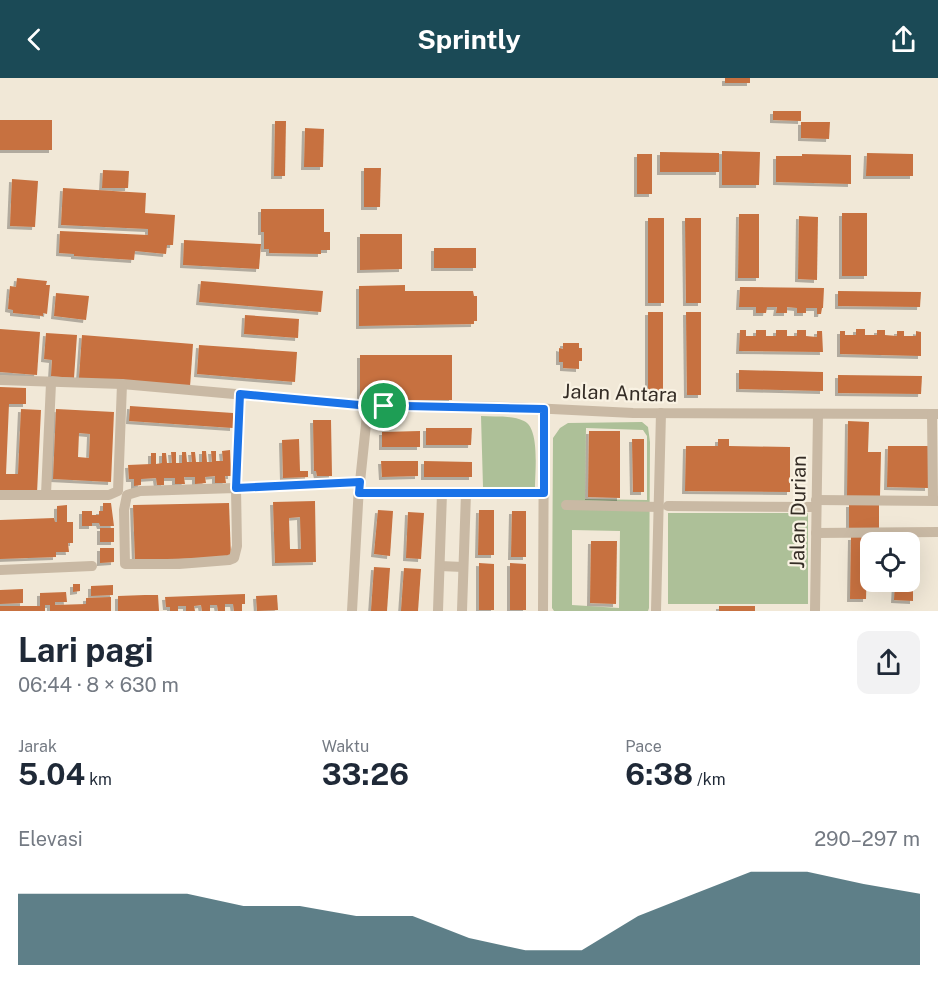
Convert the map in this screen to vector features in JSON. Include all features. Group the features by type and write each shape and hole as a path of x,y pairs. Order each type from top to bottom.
{"street":[{"name":"Jalan Antara","path":"0,380 122,384 368,405 661,413 935,414"},
{"path":"46,494 51,382"},
{"path":"0,495 109,495 118,491 122,384"},
{"path":"240,394 236,488 237,546 234,558 179,564 125,564 124,510 127,495 140,491 236,488 359,488 442,493 544,493"},
{"path":"352,611 359,488 368,405"},
{"path":"543,611 544,409"},
{"path":"656,611 664,507 661,413"},
{"name":"Jalan Durian","path":"815,611 818,414"},
{"path":"566,505 664,507 935,501 935,414"},
{"path":"438,611 442,493"},
{"path":"462,611 466,493"},
{"path":"816,532 938,532"},
{"path":"0,570 92,566"},
{"path":"440,566 463,567"}],"green space":[{"path":"481,416 514,418 529,425 535,441 535,488 483,487"},
{"path":"642,422 648,427 650,442 648,611 554,611 552,608 553,438 560,428 568,423","holes":["586,428 643,430 647,436 647,500 585,499","572,530 620,531 619,608 572,605"]},
{"path":"668,513 808,513 808,604 668,604"}],"building":[{"path":"725,78 750,78 750,83 725,83"},
{"path":"773,111 801,111 801,121 773,120"},
{"path":"0,120 52,120 52,150 0,150"},
{"path":"275,121 286,121 285,176 274,176"},
{"path":"801,122 830,122 829,139 801,138"},
{"path":"305,128 324,129 323,167 304,167"},
{"path":"722,151 760,152 759,185 722,185"},
{"path":"660,152 719,153 719,172 660,172"},
{"path":"867,153 913,154 913,176 866,176"},
{"path":"637,154 652,154 652,194 637,194"},
{"path":"802,154 851,155 851,184 776,182 776,156 802,156"},
{"path":"364,168 381,168 380,207 364,207"},
{"path":"103,170 129,171 128,188 102,188"},
{"path":"12,179 38,181 35,227 10,226"},
{"path":"63,188 146,193 145,213 175,215 173,245 167,245 166,254 135,251 134,260 59,253 60,231 148,235 148,229 61,225"},
{"path":"261,209 324,209 324,232 330,232 330,250 321,250 321,254 269,253 269,249 264,249"},
{"path":"842,213 867,213 867,276 842,276"},
{"path":"739,214 759,214 759,278 738,278"},
{"path":"799,216 818,217 817,280 798,279"},
{"path":"648,218 664,218 664,303 648,303"},
{"path":"685,218 701,218 701,303 686,303"},
{"path":"360,234 402,234 402,269 360,270"},
{"path":"184,240 261,244 259,269 183,265"},
{"path":"434,248 476,248 476,268 434,268"},
{"path":"17,278 47,281 46,285 50,285 47,314 43,313 43,316 13,313 13,310 8,309 10,286 16,287"},
{"path":"201,281 323,291 321,312 199,302"},
{"path":"405,285 405,291 473,291 474,296 477,296 477,321 474,321 474,324 359,326 359,286"},
{"path":"740,287 824,288 823,308 821,314 817,314 817,308 806,308 806,313 797,313 797,308 787,307 787,313 776,313 777,307 767,307 766,313 756,313 756,307 739,307"},
{"path":"838,291 921,292 920,307 838,306"},
{"path":"56,293 89,296 86,320 54,316"},
{"path":"648,312 663,312 663,395 648,395"},
{"path":"686,312 701,312 701,395 687,395"},
{"path":"245,315 299,319 298,338 244,334"},
{"path":"0,329 40,332 37,375 0,372"},
{"path":"856,329 865,329 865,335 877,335 877,330 885,330 885,335 897,336 897,331 904,331 904,336 916,336 916,331 921,332 921,356 840,354 840,331 845,331 845,335 856,335"},
{"path":"740,330 746,330 746,336 756,336 756,330 766,330 766,336 776,336 776,330 787,330 787,336 797,336 797,330 806,330 806,336 817,337 817,331 822,331 823,352 739,351"},
{"path":"46,333 77,335 74,378 51,376 52,360 44,359"},
{"path":"82,335 193,344 190,387 79,378"},
{"path":"563,343 579,343 579,348 582,348 582,361 579,361 579,369 563,368 563,362 559,362 559,348 563,349"},
{"path":"199,345 297,352 295,382 197,374"},
{"path":"360,355 452,355 452,400 360,400"},
{"path":"739,370 823,372 823,391 739,389"},
{"path":"838,375 922,376 921,394 838,393"},
{"path":"0,387 26,388 26,404 9,404 6,474 18,474 21,409 41,410 37,493 0,491"},
{"path":"130,406 233,413 233,428 129,421"},
{"path":"56,409 114,412 111,482 53,479","holes":["79,433 90,434 89,458 78,457"]},
{"path":"313,420 331,420 332,476 317,476 314,471"},
{"path":"848,421 869,422 868,452 881,452 880,496 847,496"},
{"path":"426,428 472,428 471,445 426,445"},
{"path":"420,431 420,447 382,447 382,432"},
{"path":"589,431 620,431 620,498 588,497"},
{"path":"299,439 300,471 308,471 308,477 283,478 282,440"},
{"path":"632,439 644,439 644,492 633,492"},
{"path":"718,439 729,439 729,446 790,447 790,492 685,491 686,446 718,446"},
{"path":"888,446 928,446 928,488 887,487"},
{"path":"230,450 231,476 225,476 226,483 215,483 215,476 205,477 206,483 195,484 195,477 184,477 185,484 175,484 175,478 164,478 164,485 157,485 156,478 141,479 141,485 134,486 134,479 129,479 128,465 151,464 151,453 156,453 156,464 162,463 162,453 166,453 167,463 172,463 171,452 176,452 176,463 182,463 182,452 186,452 187,462 192,462 191,452 195,452 196,462 202,462 202,451 206,451 207,462 212,462 211,451 216,451 216,461 223,461 222,451"},
{"path":"381,461 418,461 418,476 382,477"},
{"path":"424,461 472,462 472,477 424,477"},
{"path":"315,501 316,562 275,563 273,502","holes":["300,517 301,549 290,549 289,518"]},
{"path":"103,503 111,503 114,526 100,526 99,523 92,523 92,526 82,526 82,511 92,511 92,515 99,515 99,511 103,511"},
{"path":"229,503 231,557 135,560 133,505"},
{"path":"849,504 879,504 879,528 849,528"},
{"path":"67,505 67,522 73,522 73,543 68,543 69,552 56,552 56,557 0,559 0,520 54,518 57,522 57,506"},
{"path":"378,510 393,511 390,556 374,554"},
{"path":"479,510 494,510 494,555 478,555"},
{"path":"512,511 526,511 526,557 511,557"},
{"path":"408,512 424,513 421,559 406,558"},
{"path":"100,528 114,528 114,542 100,542"},
{"path":"851,537 860,537 860,592 866,592 866,599 850,599"},
{"path":"591,541 617,541 616,604 590,603"},
{"path":"100,548 114,548 114,562 100,563"},
{"path":"479,563 494,564 494,610 479,610"},
{"path":"510,563 526,564 526,610 510,610"},
{"path":"374,567 390,568 387,611 371,611"},
{"path":"404,568 421,569 418,611 401,611"},
{"path":"73,584 80,584 80,591 73,592"},
{"path":"113,585 113,595 91,596 91,586"},
{"path":"23,589 23,603 0,604 0,590"},
{"path":"66,592 67,602 55,602 55,605 86,604 86,598 111,597 111,611 50,611 50,605 45,605 45,611 0,611 0,606 40,606 40,593"},
{"path":"894,592 913,592 913,601 894,600"},
{"path":"245,594 242,611 234,611 233,604 225,604 225,611 218,611 217,605 210,605 210,611 202,611 201,605 194,606 195,611 186,611 186,606 178,606 178,611 170,611 170,607 166,607 165,597"},
{"path":"158,595 159,611 118,611 118,596"},
{"path":"277,595 278,610 257,611 256,596"},
{"path":"719,606 755,606 755,611 719,611"}],"route":[{"path":"240,394 384,406 544,409 544,493 359,493 360,482 236,488 240,394"}]}
